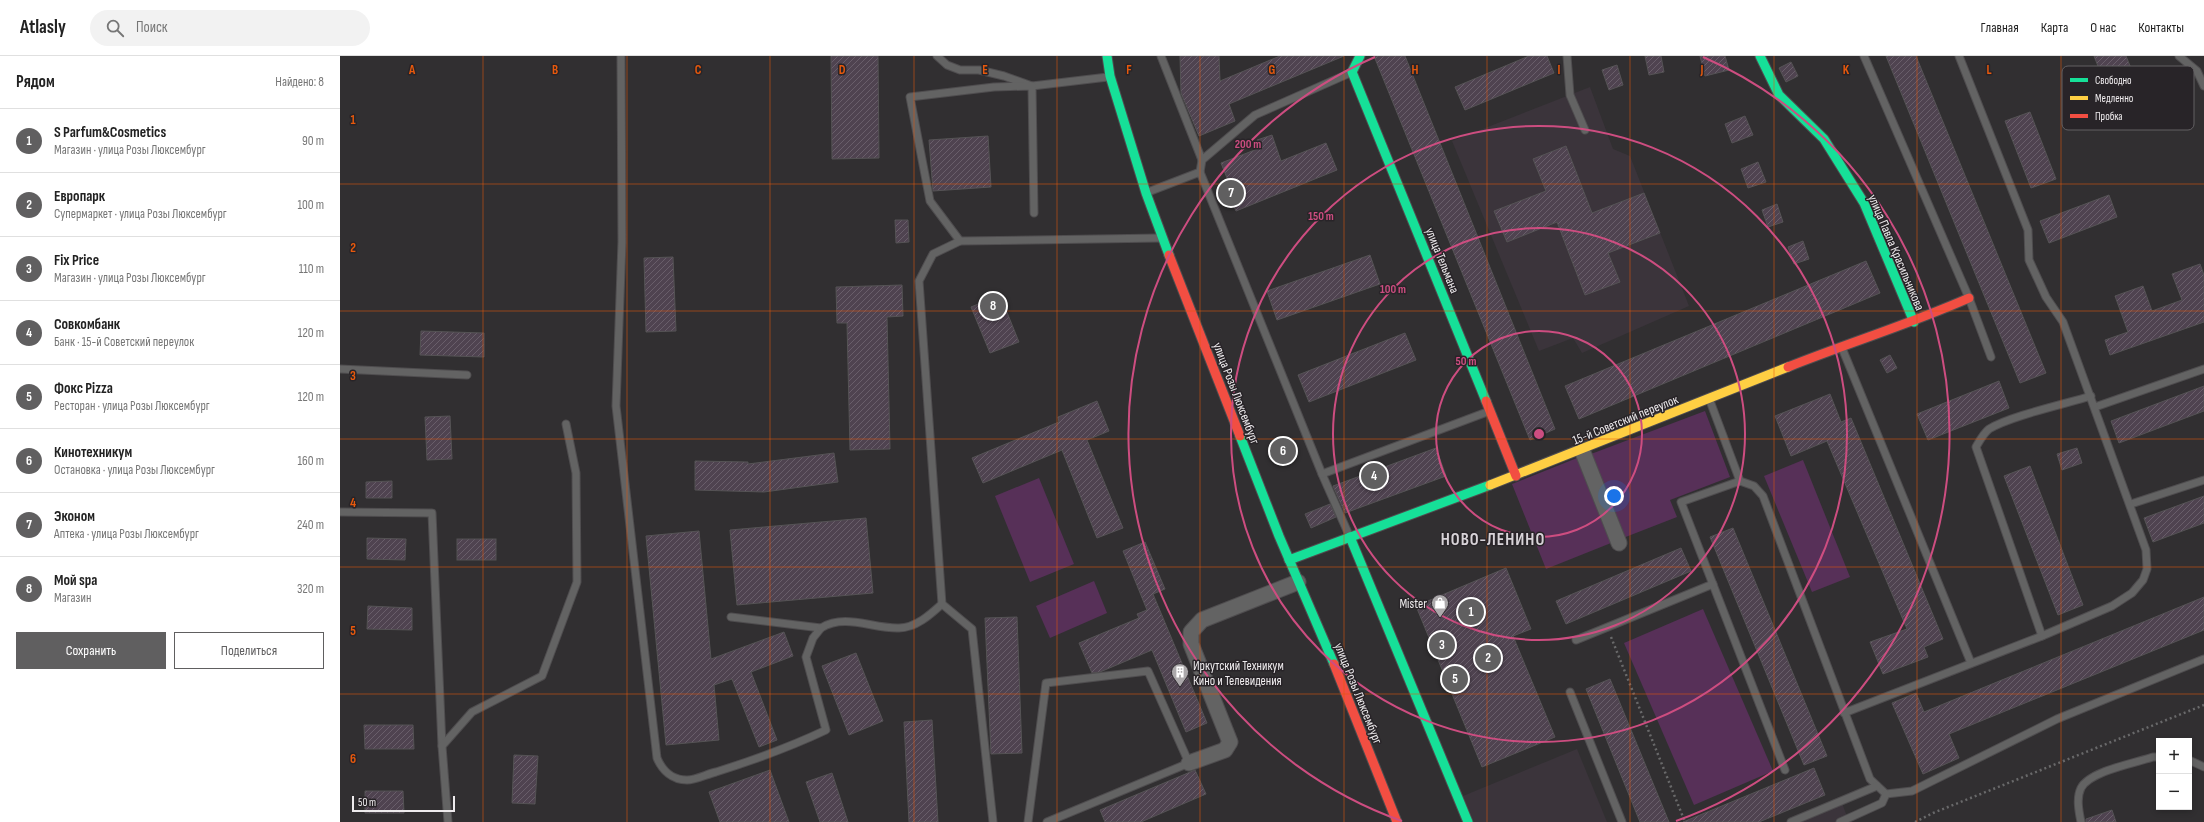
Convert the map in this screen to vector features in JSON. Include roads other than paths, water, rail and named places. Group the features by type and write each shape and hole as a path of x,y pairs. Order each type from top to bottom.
{"street":[{"name":"улица Розы Люксембург","path":"1107,56 1110,76 1146,193 1162,238 1289,560 1298,582 1307,598 1397,822"},
{"path":"1352,72 1360,56"},
{"name":"улица Павла Красильникова","path":"1760,56 1779,96 1824,139 1864,203 1914,322"},
{"name":"улица Тельмана","path":"1352,72 1491,410 1516,476"},
{"name":"15-й Советский переулок","path":"1289,560 1516,476 1842,346 1914,322 1969,298"},
{"path":"1582,450 1619,543"},
{"path":"1350,537 1468,822"},
{"path":"1189,763 1226,750 1230,742 1191,644 1191,632 1202,620 1298,582"}],"lane":[{"path":"621,56 622,242 616,406 657,758 661,767 672,777 686,780 781,751 826,730 806,657 813,638 821,628 830,622 843,622 901,629 921,622 942,604"},
{"path":"937,56 947,65 960,70 979,70 1004,76 1032,86"},
{"path":"1161,56 1202,160 1200,172 1322,474 1350,537"},
{"path":"1567,56 1570,95 1585,130"},
{"path":"1864,56 1969,298 1991,357"},
{"path":"1844,713 2042,636 2112,606 2132,593 2143,580 2147,568 2146,550 2091,396 2063,322 2046,297 2029,260 2028,230 1959,56"},
{"path":"2179,56 2191,66"},
{"path":"2194,68 2197,71 2204,86"},
{"path":"1202,160 1255,115 1352,72"},
{"path":"960,241 930,201 910,97 994,87 1032,86 1110,76"},
{"path":"1032,86 1034,213"},
{"path":"1146,193 1200,172"},
{"path":"993,822 972,629 942,604 919,281 933,254 960,241 1162,238"},
{"path":"1842,346 1971,663"},
{"path":"340,369 467,374"},
{"path":"2095,407 2204,369"},
{"path":"2042,636 1976,447 1981,437 1990,429 2014,419 2091,396"},
{"path":"1710,399 1740,481"},
{"path":"1322,474 1491,410"},
{"path":"442,746 472,712 542,676 577,582 576,473 566,424"},
{"path":"2130,504 2204,480"},
{"path":"1785,770 1681,502 1740,481 1754,486 1763,496 1870,779 1886,794 1912,791 2057,719 2204,659"},
{"path":"340,512 432,513 442,746 448,822"},
{"path":"1576,640 1713,584"},
{"path":"731,617 821,628"},
{"path":"1028,822 1046,683 1148,671 1189,763 1046,822"},
{"path":"1570,692 1619,821"},
{"path":"2081,822 2078,806 2081,788 2096,775 2156,757"},
{"path":"2192,761 2204,767"},
{"path":"1791,822 1877,786"},
{"path":"1840,822 1882,803 1886,794"}],"place":[{"name":"Эконом","path":"1231,193"},
{"name":"Мой spa","path":"993,306"},
{"name":"Кинотехникум","path":"1283,451"},
{"name":"Совкомбанк","path":"1374,476"},
{"name":"S Parfum&Cosmetics","path":"1471,612"},
{"name":"Mister","path":"1440,618"},
{"name":"Fix Price","path":"1442,645"},
{"name":"Европарк","path":"1488,658"},
{"name":"Фокс Pizza","path":"1455,679"},
{"name":"Иркутский Техникум Кино и Телевидения","path":"1180,687"}],"district":[{"name":"НОВО-ЛЕНИНО","path":"1493,539"}]}
